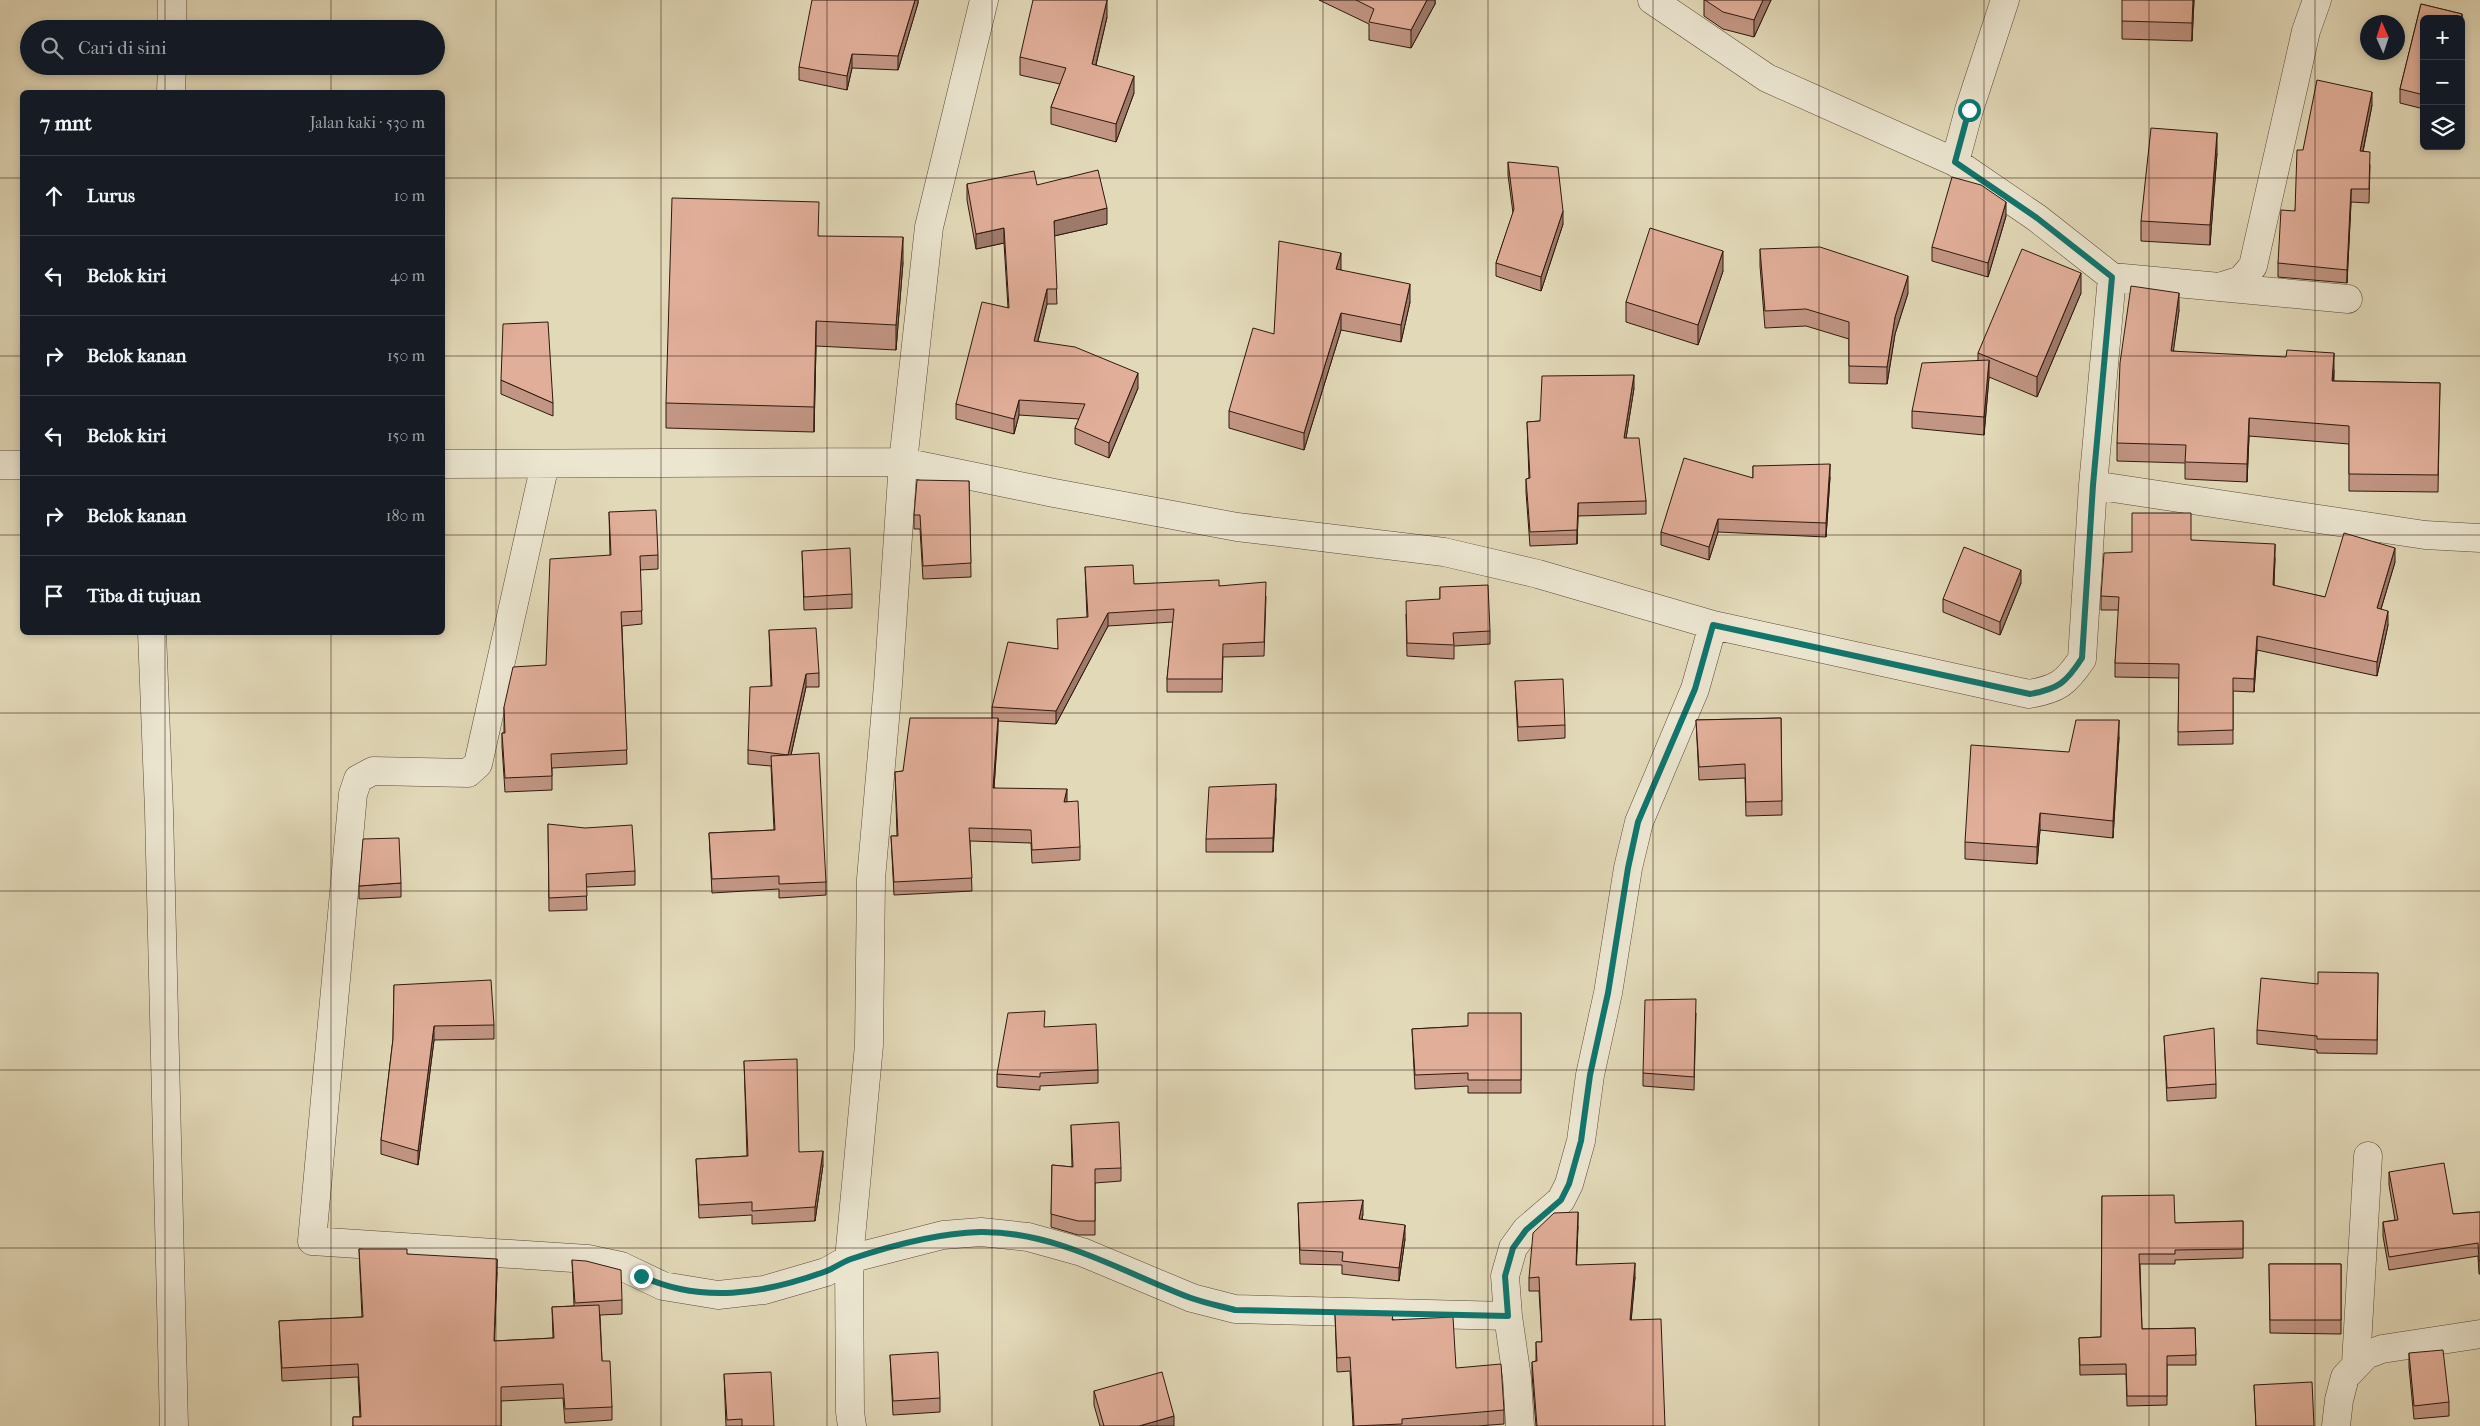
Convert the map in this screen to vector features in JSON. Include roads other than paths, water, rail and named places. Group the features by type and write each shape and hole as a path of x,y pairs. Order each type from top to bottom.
{"street":[{"path":"172,0 172,20"},
{"path":"852,1426 850,1412 850,1259 869,1045 871,880 888,685 904,462 929,227 984,0"},
{"path":"1652,0 1767,78 1955,162 2037,218 2112,277 2348,299"},
{"path":"1955,162 1969,110 2005,0"},
{"path":"2219,287 2241,280 2253,266 2306,31 2317,0"},
{"path":"172,75 172,90"},
{"path":"445,464 904,462 1237,527 1444,552 1538,574 1713,625 2030,694 2053,690 2074,671 2082,658 2093,485 2112,277"},
{"path":"545,464 478,764 468,773 373,772 358,779 353,794 312,1240 588,1259 621,1266 663,1286 718,1295 764,1290 826,1272 850,1259 943,1235 981,1232 1028,1236 1082,1252 1192,1298 1235,1310 1508,1316"},
{"path":"0,465 20,465"},
{"path":"2093,485 2426,535 2480,538"},
{"path":"1520,1426 1517,1378 1508,1316 1505,1276 1513,1248 1526,1230 1561,1200 1569,1184 1581,1141 1590,1075 1608,993 1628,868 1638,822 1695,689 1713,625"},
{"path":"152,635 159,811 174,1426"},
{"path":"2356,1363 2368,1156"},
{"path":"2336,1426 2339,1400 2345,1377 2356,1363 2366,1355 2382,1349 2480,1334"}]}
